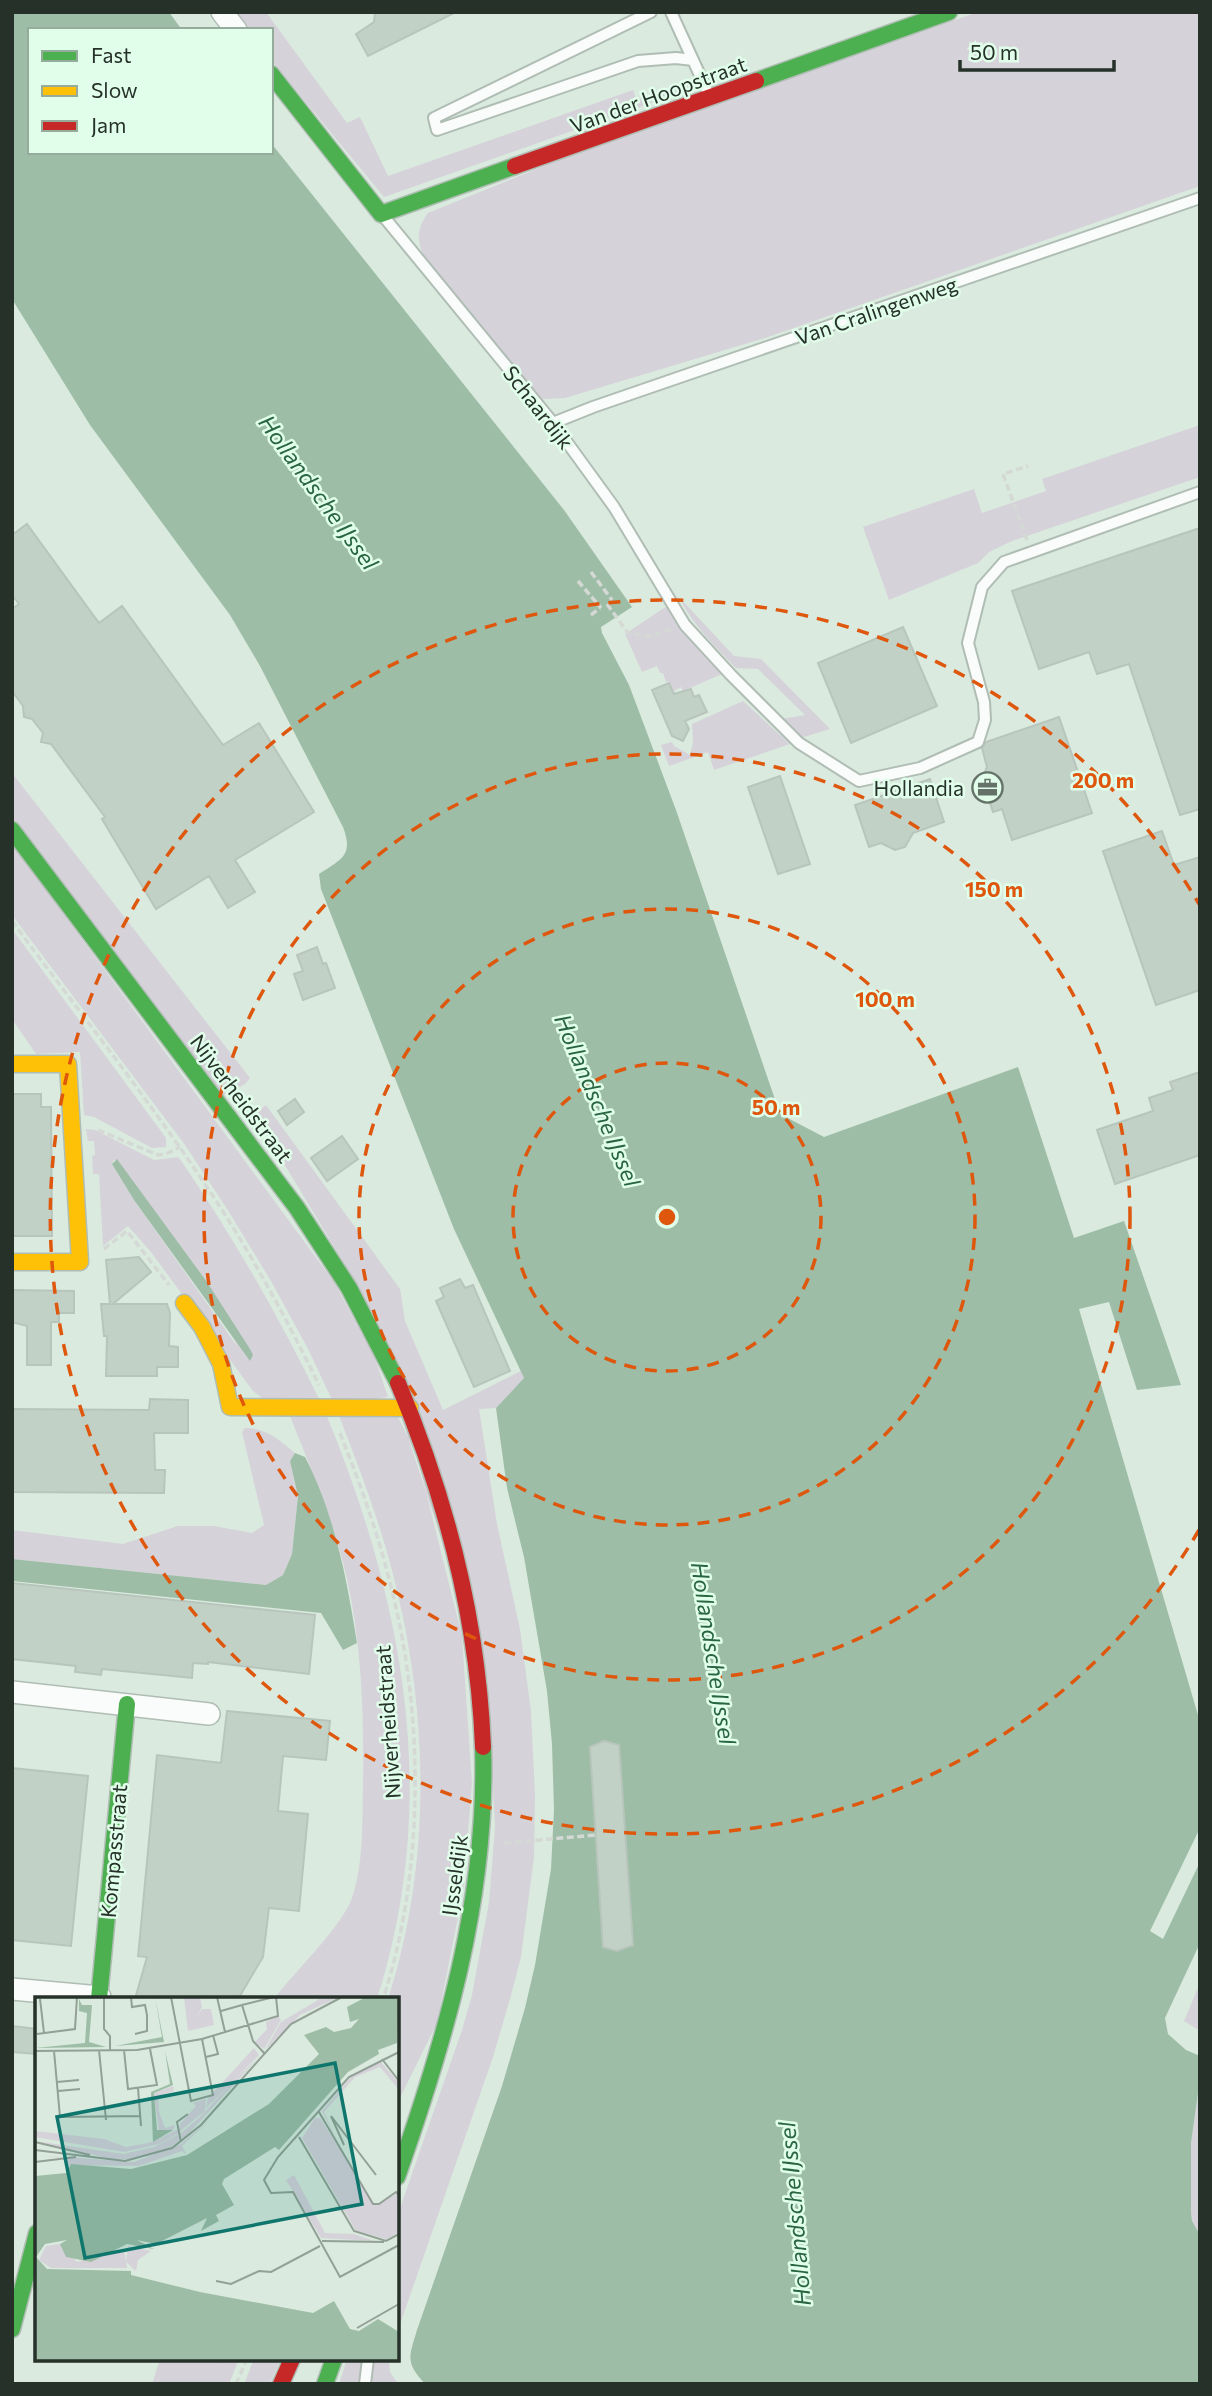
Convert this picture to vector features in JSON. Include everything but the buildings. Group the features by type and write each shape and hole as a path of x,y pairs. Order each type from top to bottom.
{"street":[{"path":"222,12 234,28"},
{"name":"Van der Hoopstraat","path":"381,214 949,12"},
{"name":"Schaardijk","path":"273,77 381,214"},
{"name":"Nijverheidstraat","path":"12,830 299,1211 366,1316 410,1408 438,1489 459,1569"},
{"path":"12,1064 68,1064 79,1257 12,1262"},
{"path":"184,1303 202,1327 221,1364 230,1407 410,1408"},
{"name":"IJsseldijk","path":"399,2166 403,2144 456,1988 481,1845 483,1770 479,1691 459,1569"},
{"path":"12,1692 209,1714"},
{"name":"Kompasstraat","path":"99,1997 127,1704"},
{"path":"12,1989 89,1997"},
{"path":"12,2329 35,2241"},
{"path":"281,2384 291,2361"},
{"path":"325,2384 333,2361"}],"lane":[{"path":"651,12 433,118 437,130 638,61 676,58 693,60"},
{"path":"671,12 710,98"},
{"name":"Van Cralingenweg","path":"553,423 618,398 1200,198"},
{"name":"Schaardijk","path":"381,214 553,423 614,507 685,625 799,743 859,781 920,768 978,742 985,720 984,702 968,643 982,587 1003,562 1200,492"},
{"path":"365,2384 368,2361"}],"path":[{"path":"1026,537 1003,474 1028,466"},
{"path":"590,615 614,598 591,572"},
{"path":"578,580 601,608"},
{"path":"607,604 628,633 649,636 685,625"},
{"name":"Nijverheidstraat","path":"12,921 180,1147 262,1275 331,1409 362,1489 380,1546 402,1639 411,1704 414,1775 410,1871 403,1915 383,1997"},
{"path":"71,1119 158,1155 180,1147"},
{"path":"79,1257 102,1250 127,1231 184,1303"},
{"path":"481,1845 596,1835"},
{"path":"236,2384 246,2361"}],"shaded area":[{"path":"233,12 266,12 347,123 360,117 388,176 633,90 636,99 694,80 691,89 384,197 273,62 273,28 245,28"},
{"path":"978,12 1200,12 1200,186 768,337 565,398 538,397 423,254 419,233 428,213 561,159"},
{"path":"1200,425 1200,477 1012,541 989,552 978,563 889,600 863,527 974,489 982,513 1046,491 1042,479"},
{"path":"679,597 734,656 761,659 830,729 801,738 781,719 805,715 758,669 736,668 697,626"},
{"path":"667,606 680,627 722,674 683,691 681,687 674,691 657,666 642,672 625,634"},
{"path":"743,701 790,744 714,770 708,752 669,766 661,745 672,742 690,755 693,742 692,724"},
{"path":"12,773 250,1078 245,1084 221,1097 12,818"},
{"path":"12,844 334,1282 375,1358 388,1397 334,1404 271,1281 185,1145 12,915"},
{"path":"12,929 166,1138 166,1147 152,1148 94,1117 84,1115 80,1052 36,1054 12,1019"},
{"path":"266,1105 400,1289 405,1321 443,1410 521,1371 524,1378 496,1408 479,1409 497,1524 520,1629 531,1711 535,1794 534,1857 521,1957 493,2057 399,2327 399,2211 462,2030 472,1995 489,1902 495,1828 488,1681 359,1288 254,1114"},
{"path":"86,1129 95,1130 154,1160 178,1157 202,1191 256,1281 322,1405 265,1400 253,1391 151,1252 128,1226 103,1246 99,1174 93,1174 94,1141 88,1141","holes":["117,1160 207,1282 237,1346 134,1200 112,1164"]},
{"path":"289,1413 326,1414 376,1557 393,1629 405,1702 410,1776 407,1850 396,1924 378,1997 276,1997 328,1936 346,1910 359,1871 363,1760 359,1656 347,1579 321,1495"},
{"path":"338,1413 397,1415 417,1456 462,1636 472,1783 463,1892 437,2023 399,2100 399,1997 389,1997 412,1900 418,1849 420,1746 408,1644 386,1548"},
{"path":"245,1428 266,1432 295,1453 290,1461 298,1496 292,1554 283,1575 266,1585 12,1559 12,1530 123,1544 178,1526 214,1526 252,1533 264,1525 242,1432"},
{"path":"1200,1983 1200,2031 1184,2021"},
{"path":"1200,2079 1200,2235 1192,2221 1191,2212 1191,2143"},
{"path":"159,2361 238,2361 229,2384 152,2384"},
{"path":"253,2361 280,2361 270,2384 244,2384"},
{"path":"346,2361 389,2361 390,2372 398,2384 339,2384"}],"water":[{"name":"Hollandsche IJssel","path":"12,12 169,12 181,28 28,28 28,154 273,154 273,146 564,510 632,607 601,627 602,633 629,685 676,810 780,1114 824,1137 1018,1067 1074,1238 1124,1221 1181,1385 1137,1390 1109,1302 1079,1309 1200,1722 1200,1828 1150,1931 1163,1939 1200,1862 1200,1943 1165,2018 1168,2034 1186,2050 1200,2056 1200,2079 1191,2143 1191,2212 1192,2221 1200,2235 1200,2384 425,2384 414,2370 410,2359 417,2330 502,2086 525,2008 551,1869 554,1810 547,1691 524,1557 507,1488 496,1408 524,1378 454,1229 321,889 319,874 339,860 346,851 343,827 260,666 230,615 90,425 12,299"},
{"path":"117,1159 207,1282 250,1349 253,1355 250,1361 134,1200 112,1164"},
{"path":"295,1453 305,1457 315,1479 338,1548 357,1643 343,1650 321,1613 12,1581 12,1559 266,1585 283,1575 292,1554 298,1496 290,1461"}],"traffic: fast":[{"path":"756,81 949,12"},
{"path":"273,77 381,214 515,166"},
{"path":"12,830 297,1208 349,1288 398,1383"},
{"path":"99,1997 127,1704"},
{"path":"399,2171 447,2019 471,1912 479,1858 483,1747"},
{"path":"12,2329 35,2241"},
{"path":"325,2384 333,2361"}],"traffic: slow":[{"path":"12,1064 68,1064 80,1262 12,1262"},
{"path":"184,1303 202,1327 221,1364 230,1407 410,1408"}],"traffic: jam":[{"path":"515,166 756,81"},
{"path":"398,1383 431,1471 457,1561 474,1653 483,1747"},
{"path":"281,2384 291,2361"}],"place":[{"name":"Hollandia","path":"987,787"}]}
